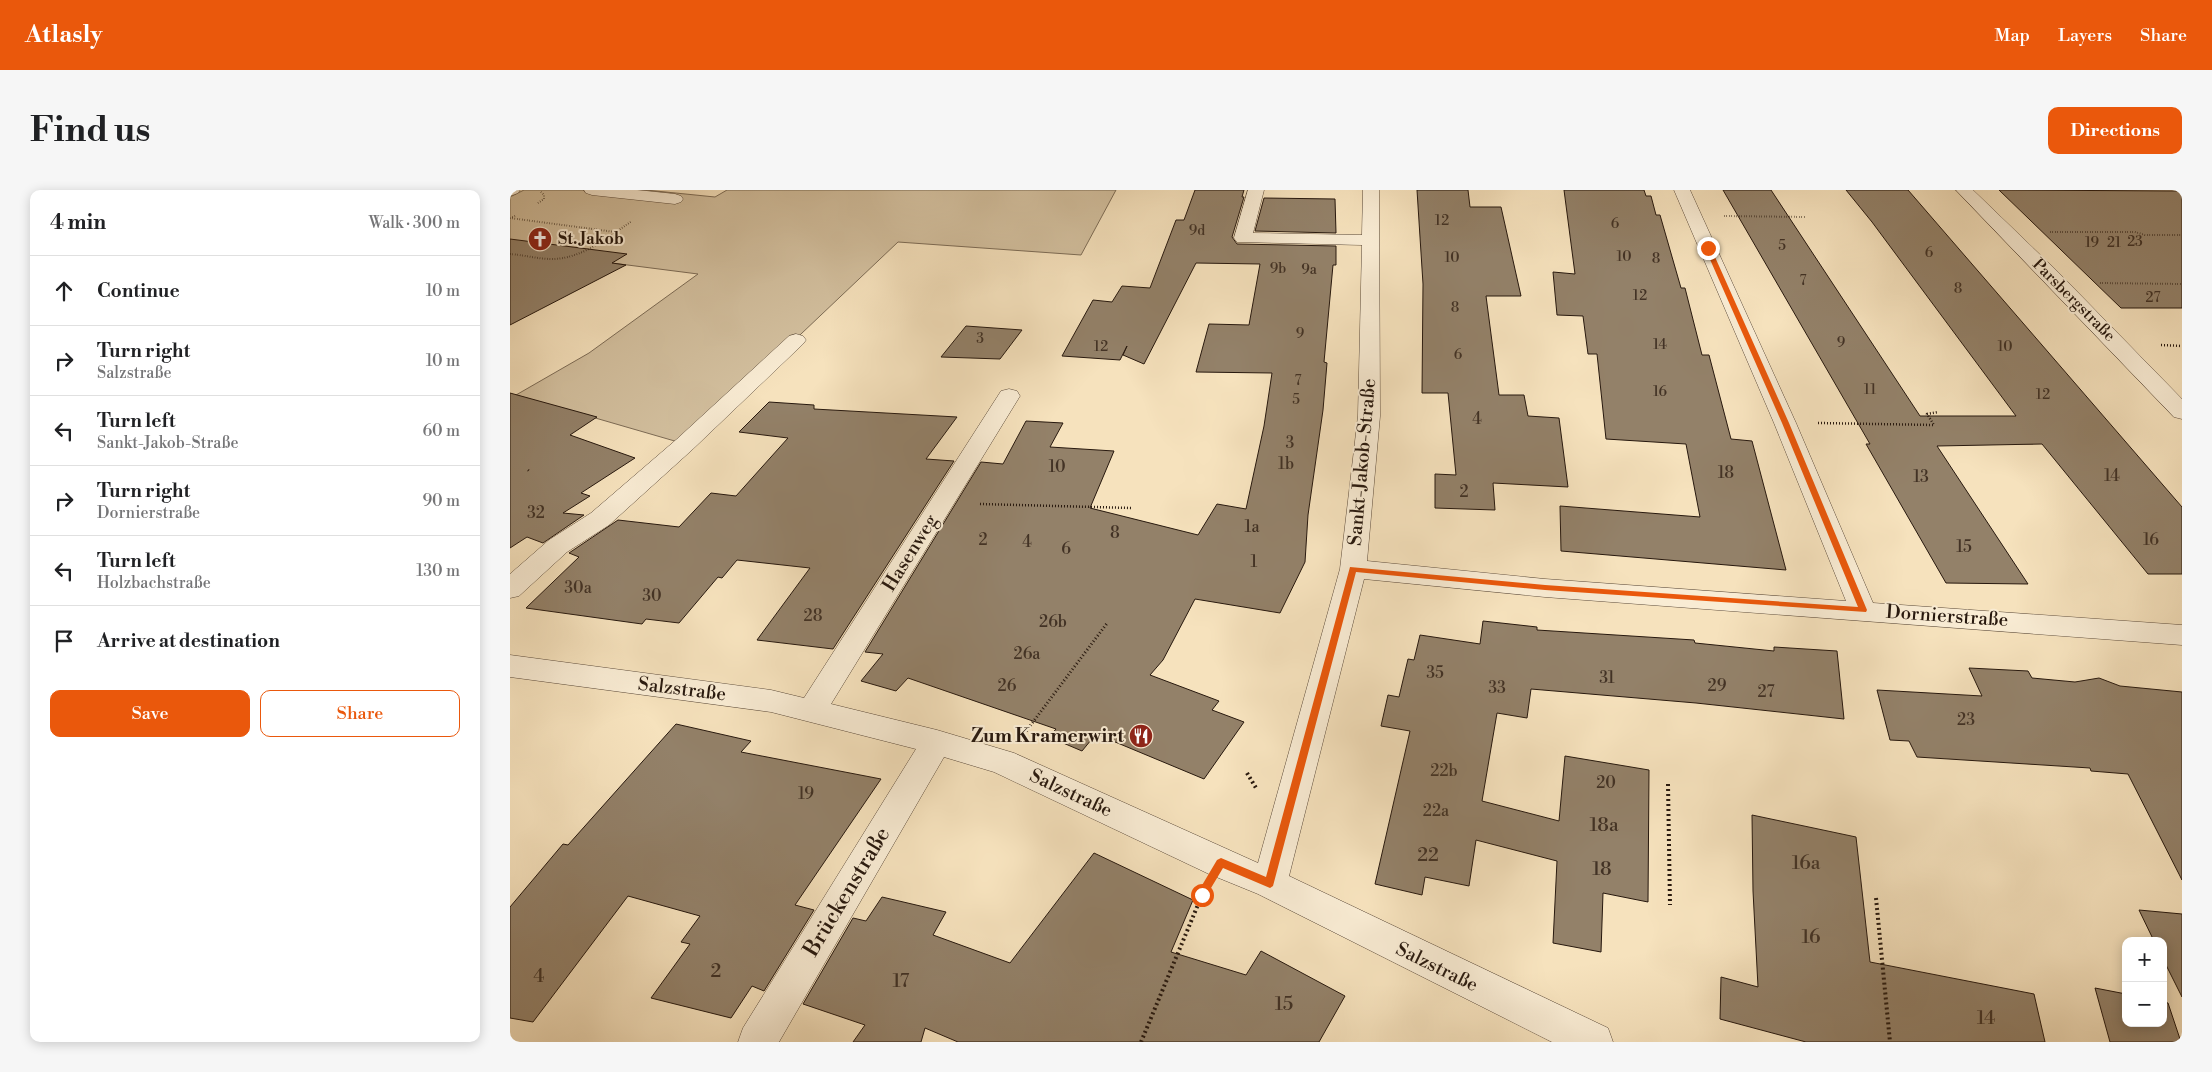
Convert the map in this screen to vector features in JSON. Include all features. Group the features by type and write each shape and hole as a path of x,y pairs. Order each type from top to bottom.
{"street":[{"path":"592,190 672,199"},
{"path":"1256,190 1243,238 1370,240"},
{"name":"Sankt-Jakob-Straße","path":"1270,883 1353,569 1369,416 1371,190"},
{"path":"1682,190 1785,423 1863,610"},
{"name":"Parsbergstraße","path":"1964,190 2057,282 2182,412"},
{"path":"510,589 558,546 600,519 685,444 796,340"},
{"name":"Hasenweg","path":"812,710 1009,396"},
{"name":"Dornierstraße","path":"1353,569 1545,588 2182,635"},
{"name":"Salzstraße","path":"510,666 771,701 937,742 1003,762 1221,863 1270,883 1546,1031 1594,1042"},
{"name":"Brückenstraße","path":"757,1042 937,742"}],"path":[{"path":"536,204 544,199 544,195 539,190"},
{"path":"510,254 556,259 586,250 672,199"},
{"path":"519,214 510,218 616,232"},
{"path":"1694,216 1806,217"},
{"path":"2006,232 2135,232 2145,235 2182,235"},
{"path":"2057,282 2182,284"},
{"path":"1785,423 1934,425 1927,414 1938,412"},
{"path":"942,502 1132,508"},
{"path":"1003,762 1108,622"},
{"path":"1247,773 1260,794"},
{"path":"1668,784 1670,905"},
{"path":"1141,1042 1202,895 1221,863"},
{"path":"1876,898 1890,1042"}],"shaded area":[{"path":"524,190 646,190 715,197 727,190 1116,190 1081,255 898,242 685,444 516,395 589,353 698,274 612,263 510,290 510,197"}],"building":[{"path":"1195,190 1244,190 1242,197 1244,197 1232,237 1237,244 1336,246 1336,265 1333,265 1324,362 1327,363 1323,410 1308,515 1305,562 1280,613 1195,599 1163,660 1150,675 1219,701 1212,710 1244,722 1204,779 1096,734 1082,751 1049,737 1056,729 908,678 896,691 861,681 883,654 865,652 981,462 1003,464 1026,421 1063,423 1050,447 1114,451 1090,508 1198,535 1217,504 1246,509 1264,426 1272,373 1196,372 1209,324 1249,325 1260,264 1196,263 1144,364 1123,355 1127,346 1120,360 1062,356 1093,300 1112,302 1122,286 1150,288 1176,220 1184,220"},
{"path":"1417,190 1468,190 1470,207 1501,207 1521,296 1486,296 1499,395 1524,395 1528,416 1559,418 1568,487 1493,483 1495,510 1435,508 1435,474 1456,475 1448,393 1422,393 1423,284"},
{"path":"1564,190 1644,190 1646,196 1651,196 1656,215 1660,215 1681,288 1685,288 1702,355 1709,355 1731,439 1752,441 1786,570 1561,551 1560,506 1700,517 1686,444 1606,439 1597,354 1588,354 1583,316 1557,315 1553,272 1575,274"},
{"path":"1723,190 1771,190 1920,416 2016,416 1872,222 1846,190 1908,190 2182,507 2182,574 2148,574 2042,444 1937,446 2028,584 1946,583 1866,444 1870,444"},
{"path":"1999,190 2182,191 2182,308 2121,308"},
{"path":"1264,198 1335,199 1336,233 1255,231"},
{"path":"510,239 627,254 612,263 626,265 510,325"},
{"path":"966,326 1022,330 1000,359 941,357"},
{"path":"510,393 597,417 570,435 635,458 581,493 590,496 563,513 584,515 543,543 527,537 510,548"},
{"path":"769,402 814,405 814,409 957,417 926,459 954,461 833,649 757,640 810,568 737,560 722,578 718,577 679,623 646,619 642,624 526,608 579,557 569,553 618,520 679,527 711,493 736,496 788,438 739,432"},
{"path":"1483,621 1537,627 1537,630 1694,640 1695,643 1774,651 1774,647 1837,651 1844,719 1696,703 1531,689 1527,718 1497,713 1482,801 1559,821 1565,756 1649,770 1648,902 1603,893 1601,952 1553,943 1557,861 1476,840 1469,886 1425,877 1422,895 1375,884 1410,731 1381,726 1388,695 1399,697 1408,659 1414,660 1420,635 1480,644"},
{"path":"1969,668 2028,671 2032,678 2075,682 2099,678 2120,686 2182,692 2182,880 2128,774 2091,771 2090,768 1917,757 1909,741 1890,740 1877,690 1982,696"},
{"path":"676,724 751,741 741,752 881,779 795,905 814,910 764,991 752,986 731,1018 651,998 690,944 681,942 700,916 628,896 533,1022 510,1018 510,907 563,844 568,845"},
{"path":"1752,815 1856,837 1870,962 2034,994 2045,1042 1806,1042 1720,1019 1721,977 1758,987 1753,891"},
{"path":"1094,853 1193,900 1171,952 1246,975 1261,951 1345,996 1319,1042 958,1042 925,1028 921,1042 853,1042 865,1025 803,1004 853,918 866,921 882,897 946,912 933,935 1010,963"},
{"path":"2139,910 2182,914 2182,997 2167,967 2167,937 2152,937"},
{"path":"2095,988 2122,993 2122,1027 2167,1027 2168,1003 2181,1042 2110,1042"}],"place":[{"name":"St. Jakob","path":"540,239"},
{"name":"Zum Kramerwirt","path":"1141,736"}],"route":[{"path":"1202,895 1221,863 1270,883 1353,569 1545,588 1863,610 1785,423 1708,248"}]}
